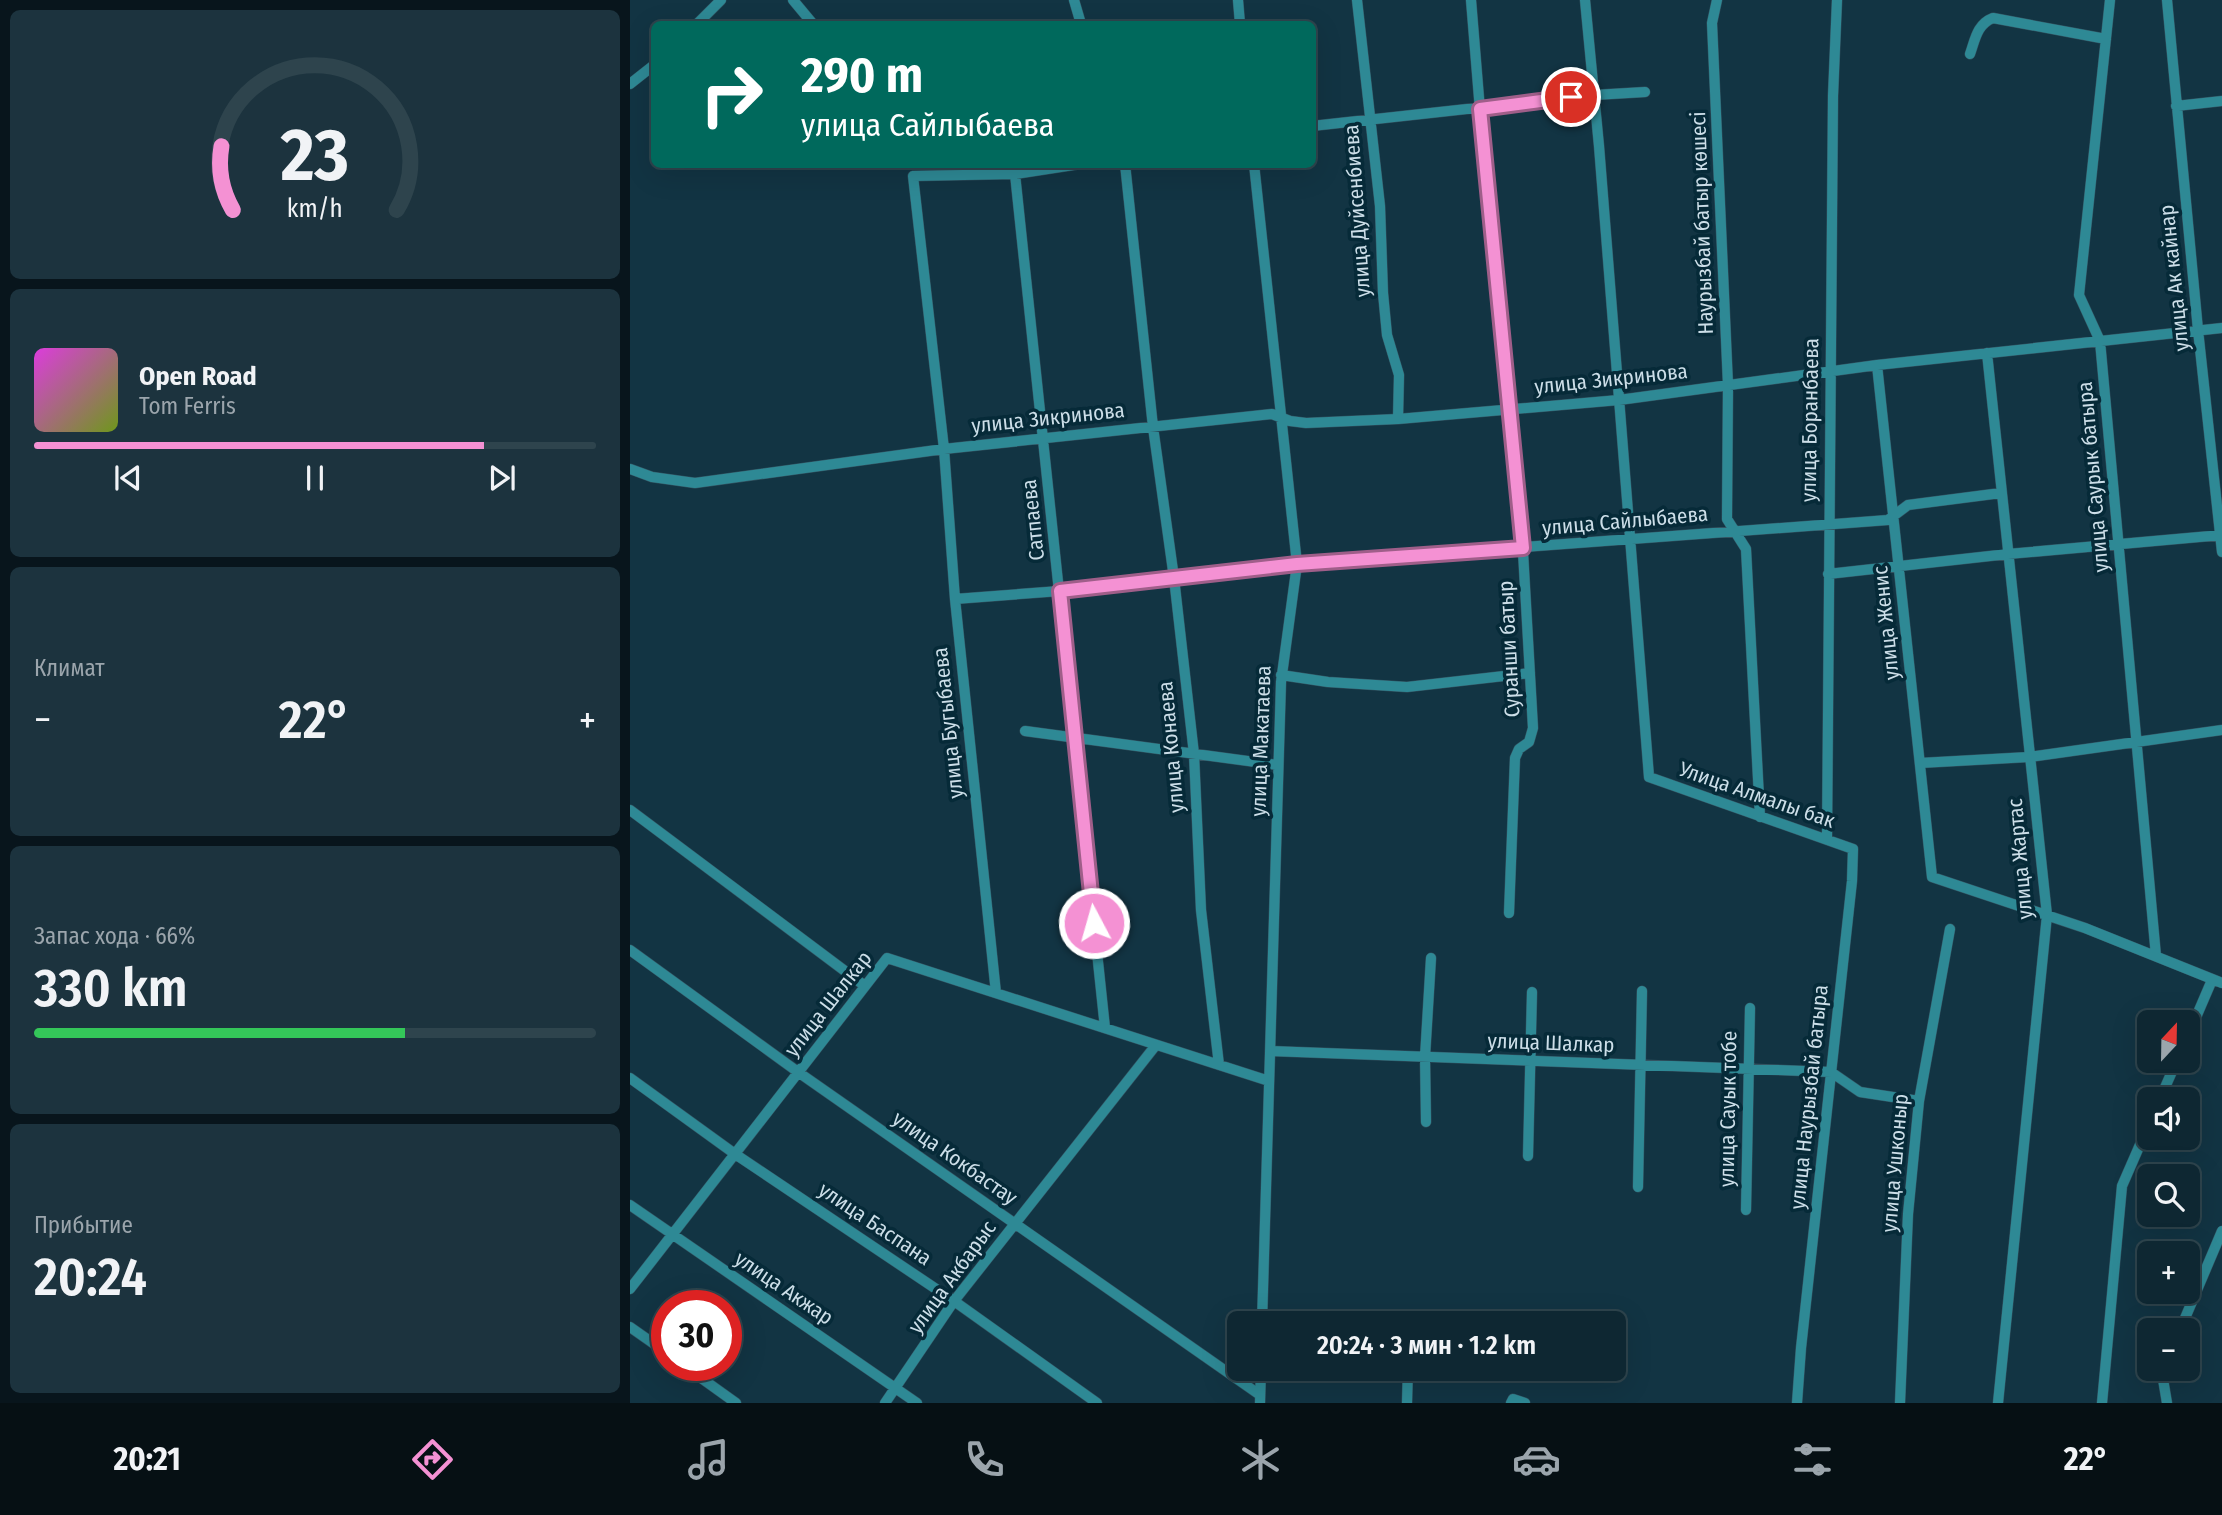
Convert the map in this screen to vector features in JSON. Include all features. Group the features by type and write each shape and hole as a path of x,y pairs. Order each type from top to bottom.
{"street":[{"path":"700,21 721,0"},
{"path":"793,0 810,21"},
{"path":"1074,0 1080,21"},
{"path":"1238,0 1240,21"},
{"name":"улица Дуйсенбиева","path":"1357,0 1380,205 1382,293 1387,335 1399,375 1398,419"},
{"name":"Суранши батыр","path":"1471,0 1523,548 1530,673 1532,736 1529,743 1516,753 1514,767 1509,914"},
{"path":"1585,0 1630,538"},
{"name":"Наурызбай батыр көшесі","path":"1717,0 1712,23 1728,385 1727,519 1746,549 1760,817"},
{"name":"улица Боранбаева","path":"1827,840 1833,96 1837,0"},
{"path":"2098,0 2110,1"},
{"name":"улица Ак кайнар","path":"2167,0 2222,552"},
{"name":"улица Саурык батыра","path":"2110,1 2079,295 2100,341 2155,956"},
{"path":"1970,54 1979,29 1986,20 1993,18 2106,39"},
{"path":"630,84 651,67"},
{"path":"1316,126 1594,95 1645,92"},
{"path":"2176,106 2222,101"},
{"path":"1015,174 1054,168"},
{"name":"улица Конаева","path":"1125,168 1153,426 1194,754 1201,910 1219,1065"},
{"name":"улица Макатаева","path":"1254,168 1297,564 1281,675 1262,1311"},
{"name":"улица Бугыбаева","path":"996,993 955,599 944,449 913,176 1015,174"},
{"name":"Сатпаева","path":"1015,174 1105,1028"},
{"name":"улица Зикринова","path":"630,470 652,477 695,483 944,449 1272,414 1306,423 1398,419 1619,400 1877,365 2222,328"},
{"name":"улица Жартас","path":"1987,354 2047,915 1998,1403"},
{"name":"улица Женис","path":"1877,365 1933,877 2047,915"},
{"name":"улица Сайлыбаева","path":"955,599 1060,591 1297,564 1888,520 1908,505 2001,493"},
{"path":"1828,574 2008,554 2221,535"},
{"name":"Улица Алмалы бак","path":"1630,538 1649,777 1853,849"},
{"path":"1281,675 1328,682 1407,687 1530,673"},
{"path":"1920,763 2029,757 2222,730"},
{"path":"1025,731 1076,740 1279,765"},
{"path":"630,810 865,986"},
{"name":"улица Наурызбай батыра","path":"1797,1403 1852,881 1853,849"},
{"path":"2047,915 2217,981 2200,1013"},
{"name":"улица Ушконыр","path":"1900,1403 1908,1214 1919,1101 1950,929"},
{"name":"улица Кокбастау","path":"630,950 1260,1399"},
{"name":"улица Шалкар","path":"630,1289 887,957 1269,1082"},
{"path":"1426,1122 1425,1057 1431,958"},
{"path":"1639,1187 1642,991"},
{"path":"1528,1156 1532,992"},
{"name":"улица Сауык тобе","path":"1746,1210 1750,1008"},
{"name":"улица Акбарыс","path":"885,1403 954,1301 1156,1045"},
{"name":"улица Шалкар","path":"1270,1051 1831,1072"},
{"path":"1831,1072 1860,1091 1919,1101"},
{"name":"улица Баспана","path":"630,1078 735,1154 954,1301 1097,1403"},
{"path":"2102,1403 2120,1197 2138,1150"},
{"name":"улица Акжар","path":"630,1205 918,1403"},
{"path":"2185,1318 2222,1231"},
{"path":"630,1327 651,1342"},
{"path":"705,1381 736,1403"},
{"path":"1260,1399 1261,1381"},
{"path":"1407,1403 1408,1381"},
{"path":"2163,1381 2167,1403"},
{"path":"1511,1403 1513,1399 1525,1403"}],"route":[{"path":"1094,923 1060,591 1297,564 1523,548 1480,109 1571,97"}]}
